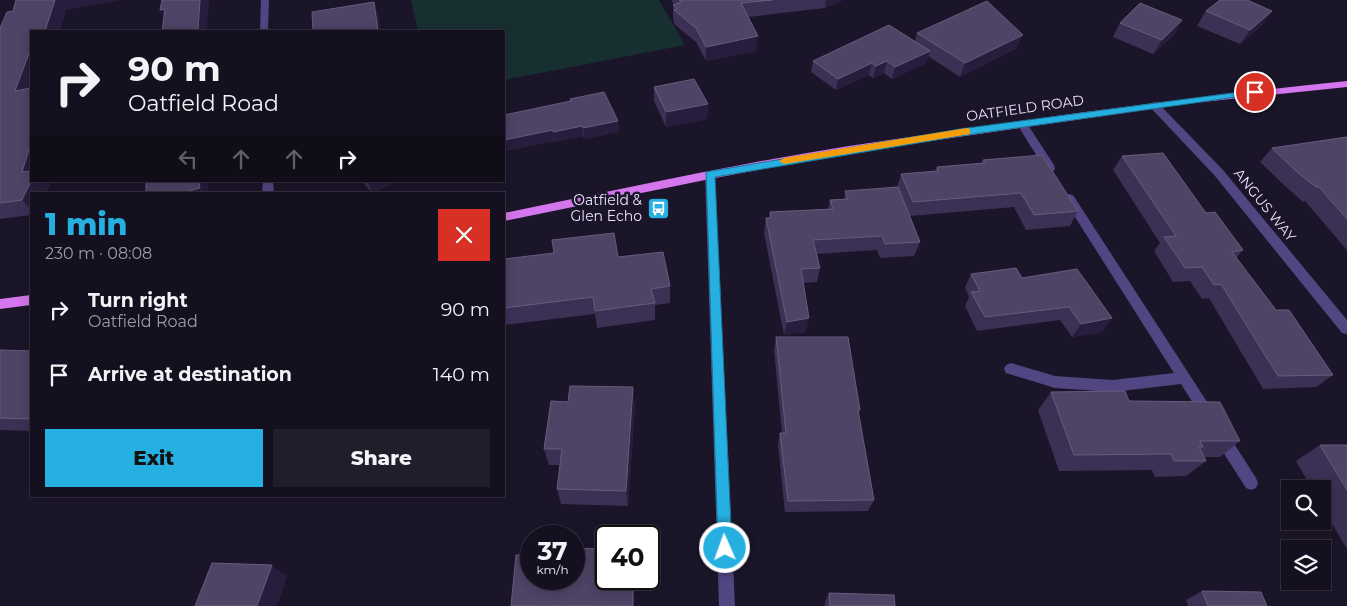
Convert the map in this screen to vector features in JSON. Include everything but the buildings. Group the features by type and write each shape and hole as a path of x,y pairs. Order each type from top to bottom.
{"main road":[{"name":"OATFIELD ROAD","path":"505,217 710,175 848,150 1154,105 1255,92 1347,84"},
{"path":"0,304 30,300"}],"street":[{"path":"264,30 265,0"},
{"name":"ANGUS WAY","path":"1154,105 1219,173 1347,329"},
{"path":"1022,124 1250,483"},
{"path":"710,175 727,606"},
{"path":"1011,370 1055,382 1113,386 1184,378"}],"green space":[{"path":"411,0 659,0 685,45 505,80 505,30 418,30"}],"slow traffic":[{"path":"784,161 967,132"}],"place":[{"name":"Oatfield & Glen Echo","path":"658,208"}],"route":[{"path":"725,548 710,175 960,132 1255,92"}]}
